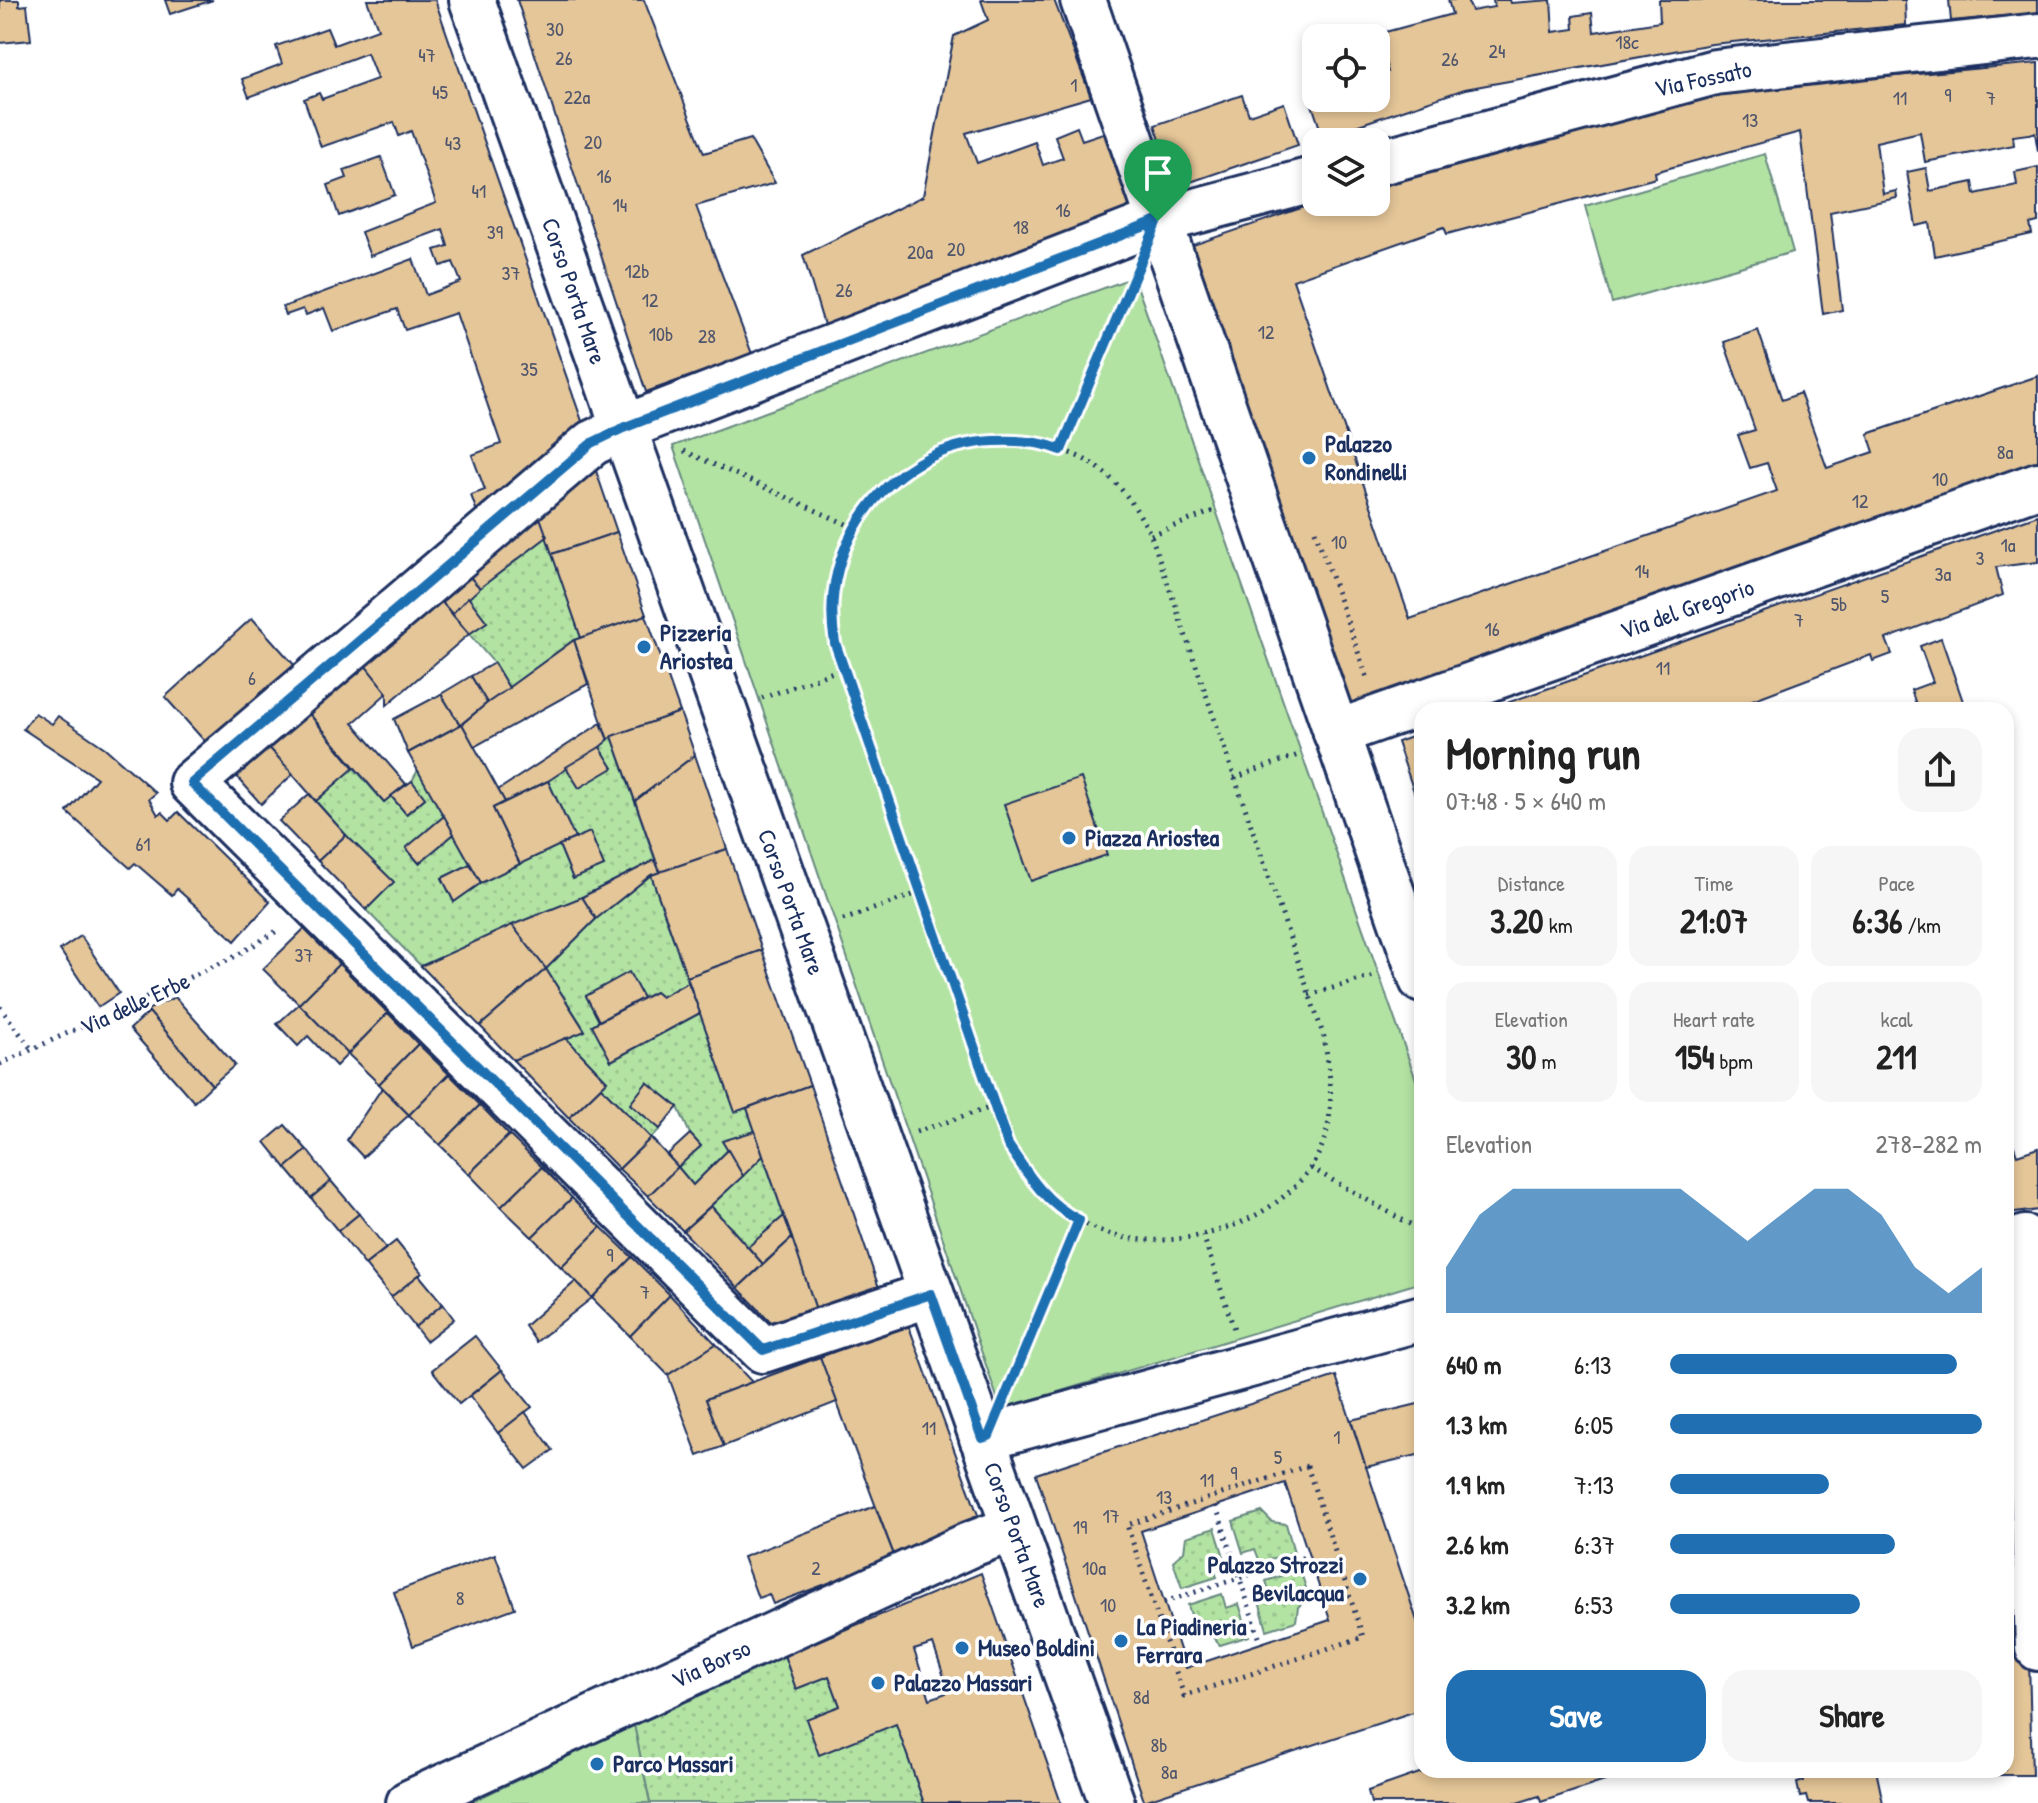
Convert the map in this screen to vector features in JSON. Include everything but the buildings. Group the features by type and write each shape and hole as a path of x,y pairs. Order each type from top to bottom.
{"street":[{"name":"Corso Porta Mare","path":"472,0 931,1294 986,1437 1014,1528 1112,1803"},
{"path":"1083,0 1158,221 1319,743 1414,962"},
{"name":"Via Fossato","path":"1390,159 1715,72 2038,36"},
{"path":"931,1294 763,1350 192,783 592,443 623,428 1158,221 1302,183"},
{"name":"Via del Gregorio","path":"1433,702 2038,485"},
{"name":"Via del Gregorio","path":"1319,743 1414,709"},
{"path":"2023,1239 2038,1648"},
{"path":"986,1437 1414,1320"},
{"name":"Via Borso","path":"409,1803 969,1545 1014,1528"}],"path":[{"path":"1061,450 1158,221"},
{"path":"623,428 673,446 855,528"},
{"path":"974,441 1048,444 1061,450 1085,459 1112,477 1134,504 1151,535 1324,1037 1331,1081 1330,1113 1323,1145 1311,1168 1288,1195 1262,1213 1203,1235 1157,1240 1112,1235 1066,1214 1036,1188 1008,1145 835,643 830,616 846,545 866,507 903,472 936,453 974,441"},
{"path":"1151,535 1216,510"},
{"path":"759,699 844,668"},
{"path":"1234,778 1319,743"},
{"path":"835,923 921,892"},
{"name":"Via delle Erbe","path":"0,1064 236,956"},
{"path":"1309,995 1379,974"},
{"path":"0,1007 33,1051"},
{"path":"908,1135 995,1106"},
{"path":"1311,1168 1414,1226"},
{"path":"986,1437 1079,1220"},
{"path":"1203,1235 1236,1338"},
{"path":"1307,1466 1363,1637 1184,1696 1127,1525 1307,1466"},
{"path":"1216,1506 1261,1643"},
{"path":"1164,1602 1308,1556"}],"green space":[{"path":"1765,154 1793,252 1612,303 1585,206"},
{"name":"Piazza Ariostea","path":"1134,277 1414,1074 1414,1284 1001,1409 673,446"},
{"path":"547,537 581,638 573,640 509,688 494,663 469,634 487,622 468,597"},
{"path":"612,736 655,860 582,897 421,966 366,910 393,882 316,801 354,768 384,802 391,796 407,814 425,798 412,781 418,770 444,816 406,848 419,863 454,834 470,864 442,878 454,902 481,883 559,845 573,879 604,866 575,838 548,781 566,767 579,788 612,768 600,747"},
{"path":"651,875 688,982 661,997 655,992 643,998 628,973 586,996 599,1021 593,1026 612,1061 700,1013 735,1111 747,1108 755,1131 728,1150 693,1185 678,1167 701,1146 690,1134 678,1107 647,1083 660,1129 651,1138 601,1087 607,1081 566,1038 585,1030 546,969 596,919"},
{"path":"763,1156 784,1216 748,1247 711,1206"},
{"path":"1262,1512 1272,1522 1286,1524 1294,1552 1260,1562 1255,1549 1243,1553 1233,1521"},
{"path":"1215,1528 1225,1560 1212,1564 1217,1577 1182,1588 1173,1561 1184,1551 1186,1537"},
{"path":"1300,1570 1309,1597 1298,1607 1296,1621 1267,1630 1258,1598 1270,1594 1266,1581"},
{"path":"1222,1594 1226,1608 1239,1604 1249,1636 1220,1645 1211,1635 1196,1632 1188,1605"},
{"path":"784,1655 796,1689 829,1676 840,1706 896,1724 924,1803 650,1803 634,1725"},
{"name":"Parco Massari","path":"634,1725 650,1803 469,1803"}],"place":[{"name":"Palazzo Rondinelli","path":"1309,458"},
{"name":"Pizzeria Ariostea","path":"644,647"},
{"name":"Piazza Ariostea","path":"1069,838"},
{"name":"Palazzo Strozzi Bevilacqua","path":"1360,1579"},
{"name":"La Piadineria Ferrara","path":"1121,1641"},
{"name":"Museo Boldini","path":"962,1648"},
{"name":"Palazzo Massari","path":"878,1683"},
{"name":"Parco Massari","path":"597,1764"}],"route":[{"path":"1158,221 1061,450 1048,444 974,441 936,453 903,472 866,507 846,545 830,616 835,643 1008,1145 1036,1188 1066,1214 1079,1220 989,1436 982,1438 931,1294 763,1350 192,783 592,443 623,428 1158,221"}]}
